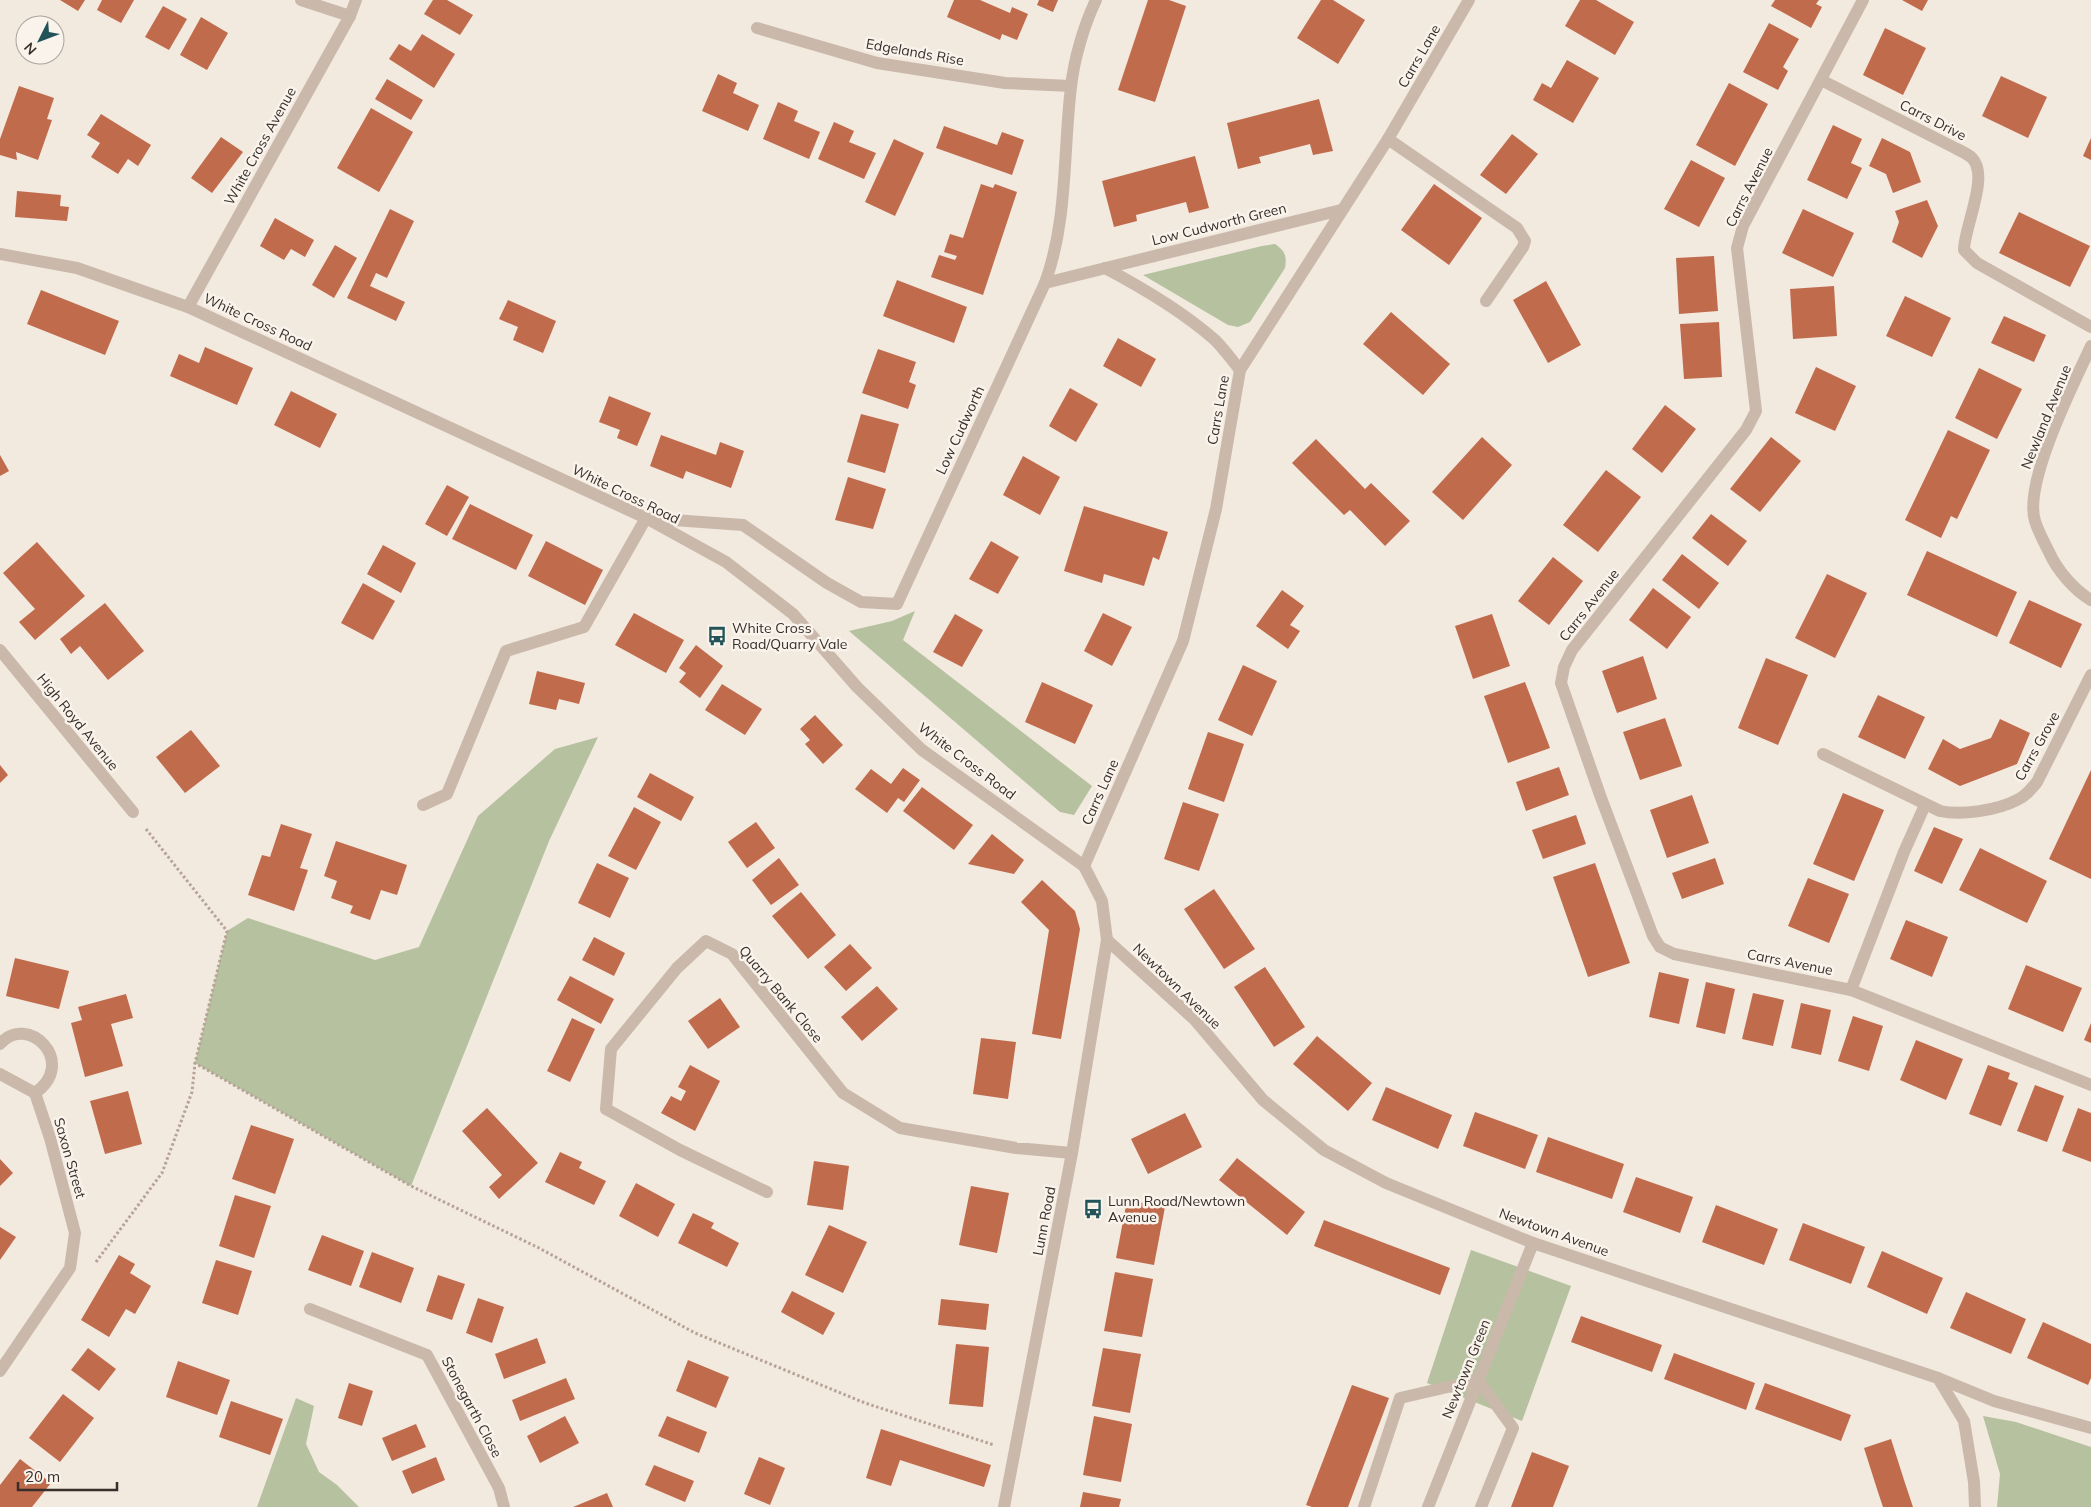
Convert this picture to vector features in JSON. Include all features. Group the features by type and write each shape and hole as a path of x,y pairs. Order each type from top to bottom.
{"street":[{"path":"301,0 350,16"},
{"name":"White Cross Avenue","path":"188,306 350,16 356,0"},
{"name":"Low Cudworth","path":"646,518 743,525 827,583 861,602 897,604 1045,282 1054,258 1061,224 1071,86 1087,20 1096,0"},
{"name":"Carrs Lane","path":"1084,866 1183,641 1216,509 1240,370 1388,139 1469,0"},
{"name":"Carrs Avenue","path":"1863,0 1743,226 1737,248 1756,411 1746,430 1572,650 1564,667 1561,683 1603,804 1653,936 1660,947 1674,954 1851,990 2091,1085"},
{"name":"Edgelands Rise","path":"757,28 877,63 1005,83 1071,86"},
{"name":"Carrs Drive","path":"1821,80 1973,158 1978,169 1979,181 1964,237 1964,250 1976,263 2091,328"},
{"path":"1388,139 1517,228 1522,234 1525,240 1523,247 1486,302"},
{"name":"Low Cudworth Green","path":"1045,282 1341,210"},
{"name":"White Cross Road","path":"0,254 77,268 188,306 646,518 726,562 794,614 857,687 922,750 1084,866 1102,901 1107,940"},
{"path":"1105,268 1184,315 1215,341 1240,370"},
{"name":"Newland Avenue","path":"2091,346 2052,434 2033,492 2034,520 2054,562 2081,594 2091,600"},
{"path":"423,805 447,794 506,651 584,627 646,518"},
{"name":"High Royd Avenue","path":"0,650 133,812"},
{"name":"Carrs Grove","path":"1823,754 1925,806 1951,814 2003,806 2018,800 2028,793 2037,782 2091,675"},
{"path":"1851,990 1904,852 1925,806"},
{"name":"Lunn Road","path":"1004,1507 1016,1453 1072,1153 1107,940"},
{"name":"Newtown Avenue","path":"1107,940 1195,1020 1263,1100 1324,1150 1386,1183 1533,1242 1938,1378 1994,1401 2091,1428"},
{"name":"Quarry Bank Close","path":"767,1192 680,1150 606,1109 611,1049 677,968 706,941 732,954 843,1093 900,1128 1016,1148 1072,1153"},
{"path":"0,1044 11,1036 21,1034 32,1036 48,1048 52,1058 52,1069 49,1078 44,1087 35,1093 0,1074"},
{"name":"Saxon Street","path":"35,1093 50,1138 75,1233 70,1268"},
{"name":"Newtown Green","path":"1428,1507 1533,1242"},
{"path":"0,1371 70,1268"},
{"name":"Stonegarth Close","path":"310,1309 427,1355 499,1488 504,1507"},
{"path":"1938,1378 1964,1421 1974,1482 1975,1507"},
{"path":"1364,1507 1400,1398 1478,1380 1513,1428 1481,1507"}],"path":[{"path":"70,1268 88,1272 162,1173 192,1092 195,1063 227,931 133,812"},
{"path":"195,1063 411,1186 539,1248 695,1333 865,1403 1016,1453"}],"green space":[{"path":"1275,244 1284,254 1286,260 1285,268 1250,322 1238,327 1228,325 1143,275 1262,246"},
{"path":"915,611 903,640 1092,786 1074,815 1060,812 849,631 892,621"},
{"path":"598,737 549,841 411,1186 195,1063 227,931 248,918 375,960 419,947 478,816 555,749"},
{"path":"1471,1250 1571,1286 1522,1421 1427,1383"},
{"path":"296,1398 314,1406 306,1444 319,1472 337,1485 359,1507 257,1507"},
{"path":"1983,1416 2016,1422 2091,1447 2091,1507 1997,1507 2000,1474"}],"building":[{"path":"60,0 85,0 78,11"},
{"path":"102,0 134,0 121,23 97,10"},
{"path":"433,0 447,0 473,15 460,35 424,14"},
{"path":"954,0 980,0 1010,13 1012,7 1028,14 1017,40 1002,34 1000,40 947,17"},
{"path":"1039,0 1058,0 1053,12 1037,5"},
{"path":"1148,0 1169,0 1186,6 1155,102 1118,90"},
{"path":"1321,0 1333,0 1365,20 1338,64 1297,38"},
{"path":"1580,0 1596,0 1634,22 1615,55 1565,26"},
{"path":"1775,0 1819,0 1816,4 1822,7 1811,28 1771,6"},
{"path":"1902,0 1928,0 1922,11"},
{"path":"163,6 187,19 169,50 145,37"},
{"path":"201,17 228,33 207,70 180,55"},
{"path":"1769,23 1799,39 1783,67 1788,71 1778,90 1743,72"},
{"path":"1885,28 1926,48 1903,95 1863,75"},
{"path":"422,34 455,54 434,88 389,59 399,44 411,51"},
{"path":"1567,60 1599,78 1573,123 1533,100 1542,83 1551,88"},
{"path":"718,74 737,83 733,93 759,105 748,131 702,111"},
{"path":"2001,76 2047,97 2028,138 1982,116"},
{"path":"387,79 423,100 411,120 375,99"},
{"path":"1729,83 1768,104 1735,166 1696,145"},
{"path":"19,86 54,98 47,119 52,120 38,160 16,152 17,160 0,155 0,139"},
{"path":"1319,99 1333,151 1313,155 1310,144 1259,157 1261,163 1238,169 1227,123"},
{"path":"778,102 798,111 794,121 820,132 809,159 763,139"},
{"path":"371,108 413,132 379,192 337,168"},
{"path":"101,114 151,145 138,166 128,159 118,174 91,157 100,143 87,135"},
{"path":"834,122 854,131 849,142 876,153 864,179 818,159"},
{"path":"1833,125 1862,139 1851,163 1862,168 1847,199 1807,180"},
{"path":"944,126 997,145 1002,132 1024,140 1012,175 936,148"},
{"path":"1512,134 1538,154 1506,194 1480,175"},
{"path":"221,137 243,152 212,193 191,178"},
{"path":"1882,138 1910,152 1921,182 1893,193 1886,174 1869,166"},
{"path":"2091,138 2091,160 2083,156"},
{"path":"894,139 924,153 895,216 865,202"},
{"path":"1195,156 1209,208 1189,213 1186,202 1136,215 1137,221 1114,227 1102,181"},
{"path":"1691,160 1725,178 1699,227 1664,209"},
{"path":"981,184 993,188 995,184 1017,192 983,295 931,277 939,255 955,260 957,256 944,252 950,234 963,238"},
{"path":"1434,184 1482,218 1449,265 1401,230"},
{"path":"17,191 61,195 60,206 69,207 67,221 15,217"},
{"path":"1927,200 1938,226 1922,258 1892,242 1899,222 1895,211"},
{"path":"390,209 414,221 387,278 376,273 370,286 405,302 396,321 347,298"},
{"path":"1803,209 1854,233 1833,277 1782,253"},
{"path":"2019,212 2090,246 2070,287 1999,253"},
{"path":"275,218 314,240 305,257 291,249 284,260 260,246"},
{"path":"335,245 357,258 334,298 312,285"},
{"path":"1714,256 1718,311 1679,314 1676,258"},
{"path":"897,280 967,307 954,343 883,316"},
{"path":"1546,281 1581,345 1548,363 1513,300"},
{"path":"1834,286 1837,336 1793,339 1790,289"},
{"path":"41,290 119,321 105,355 27,324"},
{"path":"1905,296 1951,318 1932,357 1886,336"},
{"path":"508,300 556,321 543,353 513,340 518,327 499,319"},
{"path":"1391,312 1450,364 1423,395 1363,344"},
{"path":"2004,316 2046,335 2034,362 1991,343"},
{"path":"1719,322 1722,377 1684,379 1680,324"},
{"path":"1118,338 1156,359 1141,387 1103,366"},
{"path":"205,347 253,368 237,405 170,376 179,354 199,363"},
{"path":"878,349 916,362 909,382 916,385 908,409 862,393"},
{"path":"1816,367 1856,386 1835,431 1795,413"},
{"path":"1979,368 2022,389 1997,439 1955,418"},
{"path":"1070,388 1098,404 1076,442 1049,426"},
{"path":"291,391 337,414 320,448 274,425"},
{"path":"609,396 651,413 637,446 617,438 620,430 599,422"},
{"path":"1665,405 1696,429 1662,473 1632,449"},
{"path":"861,414 899,424 885,473 847,462"},
{"path":"1948,430 1990,450 1957,519 1951,516 1941,538 1905,520"},
{"path":"661,435 716,455 720,442 744,451 731,488 686,471 683,479 650,466"},
{"path":"1482,437 1512,465 1463,520 1432,492"},
{"path":"1771,437 1801,461 1760,512 1730,489"},
{"path":"1316,439 1365,489 1371,483 1410,521 1385,546 1350,510 1344,515 1292,463"},
{"path":"0,455 9,471 0,476"},
{"path":"1023,456 1060,477 1040,515 1003,495"},
{"path":"1606,470 1641,497 1598,552 1563,525"},
{"path":"848,477 886,489 873,529 835,520"},
{"path":"447,485 469,497 447,536 425,524"},
{"path":"470,504 533,535 516,570 452,539"},
{"path":"1084,506 1168,532 1159,560 1153,557 1144,586 1104,574 1102,583 1064,571"},
{"path":"1711,514 1747,541 1728,566 1692,538"},
{"path":"546,541 603,570 585,605 528,576"},
{"path":"991,541 1019,557 998,594 969,579"},
{"path":"37,542 85,596 35,640 19,622 35,609 3,573"},
{"path":"383,545 416,563 401,593 367,574"},
{"path":"1927,551 2017,592 1997,637 1907,595"},
{"path":"1682,554 1719,583 1699,609 1662,580"},
{"path":"1553,557 1583,581 1549,625 1518,601"},
{"path":"1827,574 1867,593 1835,658 1795,638"},
{"path":"363,583 395,601 373,640 341,623"},
{"path":"1653,588 1691,617 1667,649 1629,620"},
{"path":"1282,590 1304,606 1290,625 1300,631 1288,649 1256,626"},
{"path":"2029,600 2082,624 2061,668 2009,643"},
{"path":"105,603 144,651 108,680 80,646 71,654 60,639"},
{"path":"634,613 684,640 666,673 615,645"},
{"path":"1103,613 1132,627 1112,666 1084,651"},
{"path":"955,614 983,630 962,667 933,652"},
{"path":"1492,614 1510,666 1473,679 1455,626"},
{"path":"696,645 723,666 700,698 679,682 686,673 679,668"},
{"path":"1643,656 1657,699 1617,713 1602,671"},
{"path":"1766,658 1808,675 1778,745 1738,728"},
{"path":"1243,665 1277,681 1252,736 1218,720"},
{"path":"537,671 585,683 579,704 559,699 556,710 529,704"},
{"path":"1042,682 1093,705 1075,744 1025,722"},
{"path":"1525,682 1550,748 1508,763 1484,696"},
{"path":"722,684 762,709 745,735 705,710"},
{"path":"1878,695 1925,717 1905,759 1858,737"},
{"path":"815,715 843,745 823,764 805,744 810,740 800,729"},
{"path":"1665,718 1682,766 1640,780 1623,732"},
{"path":"2000,719 2030,733 2017,764 1960,786 1928,769 1943,739 1960,749 1991,738"},
{"path":"191,730 220,766 185,793 156,757"},
{"path":"1208,732 1244,744 1224,802 1188,789"},
{"path":"0,765 8,775 0,783"},
{"path":"1559,767 1569,795 1526,811 1516,782"},
{"path":"903,768 920,780 904,802 898,798 887,813 855,789 871,769 891,784"},
{"path":"2091,770 2091,879 2049,859"},
{"path":"650,773 694,797 681,821 637,797"},
{"path":"922,787 973,825 954,850 903,811"},
{"path":"1843,793 1884,810 1854,881 1813,864"},
{"path":"1692,795 1709,843 1667,858 1650,810"},
{"path":"1183,802 1219,814 1199,871 1164,859"},
{"path":"634,807 661,822 636,870 608,856"},
{"path":"1576,815 1586,844 1543,859 1532,830"},
{"path":"756,822 775,848 747,868 728,842"},
{"path":"281,824 312,834 300,868 308,870 294,911 248,895 262,855 270,857"},
{"path":"1934,827 1963,839 1942,884 1914,871"},
{"path":"992,834 1024,860 1014,874 968,864"},
{"path":"336,841 407,865 397,895 381,890 370,920 350,913 353,906 331,898 337,881 324,876"},
{"path":"1980,848 2047,881 2027,923 1959,890"},
{"path":"779,858 799,885 771,905 752,880"},
{"path":"1715,858 1724,884 1682,899 1672,873"},
{"path":"597,863 629,878 610,918 578,903"},
{"path":"1595,863 1630,963 1588,977 1553,877"},
{"path":"1808,878 1849,894 1829,943 1788,926"},
{"path":"1042,880 1075,911 1080,929 1061,1039 1032,1034 1049,930 1021,902"},
{"path":"1214,889 1255,949 1224,969 1184,909"},
{"path":"801,892 836,935 808,959 772,916"},
{"path":"1906,920 1948,937 1932,977 1890,959"},
{"path":"594,937 625,953 614,976 582,960"},
{"path":"850,944 872,968 846,991 824,967"},
{"path":"15,958 69,971 59,1009 6,996"},
{"path":"2026,965 2082,988 2063,1032 2008,1009"},
{"path":"1265,967 1305,1027 1274,1047 1234,987"},
{"path":"1659,972 1689,979 1679,1024 1649,1017"},
{"path":"570,976 614,999 601,1024 557,1000"},
{"path":"1706,982 1735,989 1725,1034 1696,1027"},
{"path":"877,986 898,1009 862,1041 841,1017"},
{"path":"1753,993 1784,1000 1773,1046 1742,1039"},
{"path":"126,994 133,1018 111,1024 123,1066 85,1077 71,1023 82,1020 78,1007"},
{"path":"720,998 740,1027 708,1049 688,1021"},
{"path":"1801,1003 1831,1010 1821,1055 1791,1048"},
{"path":"1853,1016 1883,1026 1869,1071 1838,1061"},
{"path":"572,1018 595,1029 570,1082 547,1071"},
{"path":"2091,1023 2091,1043 2084,1040"},
{"path":"1317,1036 1372,1083 1348,1111 1293,1064"},
{"path":"981,1038 1016,1042 1008,1099 973,1094"},
{"path":"1916,1040 1963,1059 1946,1100 1900,1080"},
{"path":"690,1065 720,1081 695,1131 661,1113 671,1096 681,1101 686,1091 678,1087"},
{"path":"1988,1065 2010,1073 2008,1079 2018,1083 2001,1126 1969,1114"},
{"path":"2035,1085 2064,1096 2047,1142 2017,1131"},
{"path":"1386,1087 1452,1115 1438,1149 1372,1120"},
{"path":"128,1091 142,1144 105,1154 90,1101"},
{"path":"487,1108 538,1163 499,1199 489,1187 502,1175 462,1131"},
{"path":"2078,1108 2091,1113 2091,1162 2062,1151"},
{"path":"1475,1112 1538,1135 1525,1169 1463,1146"},
{"path":"1185,1113 1202,1147 1148,1174 1131,1139"},
{"path":"251,1125 294,1139 275,1194 232,1179"},
{"path":"1548,1137 1624,1164 1612,1199 1536,1172"},
{"path":"560,1152 582,1162 579,1168 606,1181 594,1205 545,1182"},
{"path":"1237,1158 1305,1212 1287,1235 1219,1180"},
{"path":"0,1159 13,1173 0,1186"},
{"path":"814,1161 849,1166 843,1210 807,1205"},
{"path":"1636,1177 1693,1197 1680,1233 1623,1212"},
{"path":"636,1183 675,1204 658,1237 619,1216"},
{"path":"971,1186 1009,1193 997,1253 959,1245"},
{"path":"235,1195 271,1206 254,1258 219,1246"},
{"path":"1127,1200 1165,1207 1154,1265 1116,1258"},
{"path":"1716,1205 1778,1229 1764,1265 1702,1242"},
{"path":"693,1213 714,1223 711,1228 739,1243 727,1267 678,1243"},
{"path":"1324,1220 1450,1268 1440,1295 1314,1246"},
{"path":"1803,1223 1865,1247 1851,1284 1789,1260"},
{"path":"829,1225 867,1242 843,1293 805,1275"},
{"path":"0,1227 16,1237 0,1260"},
{"path":"322,1235 364,1251 351,1286 308,1270"},
{"path":"1882,1251 1943,1278 1927,1314 1867,1287"},
{"path":"372,1252 414,1268 401,1303 359,1287"},
{"path":"119,1255 135,1264 130,1273 151,1286 135,1314 126,1309 109,1337 81,1320"},
{"path":"216,1260 252,1271 238,1315 202,1303"},
{"path":"1115,1272 1153,1279 1142,1337 1104,1331"},
{"path":"438,1275 465,1284 452,1320 426,1311"},
{"path":"792,1291 835,1313 823,1335 781,1312"},
{"path":"1966,1292 2026,1319 2011,1354 1950,1328"},
{"path":"478,1298 504,1307 492,1343 466,1333"},
{"path":"941,1299 989,1304 986,1330 938,1325"},
{"path":"1581,1316 1662,1345 1652,1372 1571,1342"},
{"path":"2043,1322 2091,1344 2091,1378 2088,1385 2027,1358"},
{"path":"537,1338 546,1363 504,1379 495,1354"},
{"path":"956,1344 989,1347 983,1407 949,1404"},
{"path":"88,1348 116,1369 99,1391 71,1370"},
{"path":"1103,1348 1141,1354 1130,1413 1092,1406"},
{"path":"1674,1353 1755,1383 1746,1410 1664,1379"},
{"path":"688,1360 729,1377 716,1408 676,1391"},
{"path":"178,1361 230,1380 217,1415 166,1397"},
{"path":"566,1378 575,1399 520,1421 512,1400"},
{"path":"349,1383 373,1391 362,1426 338,1418"},
{"path":"1765,1383 1851,1415 1841,1441 1755,1409"},
{"path":"1352,1385 1389,1398 1348,1507 1312,1507 1306,1505"},
{"path":"63,1394 94,1418 60,1462 29,1438"},
{"path":"231,1401 283,1419 270,1455 219,1437"},
{"path":"565,1416 579,1443 540,1463 527,1436"},
{"path":"667,1416 707,1432 699,1453 658,1436"},
{"path":"1094,1416 1132,1424 1121,1482 1083,1475"},
{"path":"416,1424 426,1447 392,1461 382,1438"},
{"path":"881,1429 991,1465 984,1487 900,1460 891,1486 866,1478"},
{"path":"1891,1439 1913,1507 1883,1507 1877,1489 1864,1448"},
{"path":"1532,1452 1569,1466 1553,1507 1511,1507"},
{"path":"436,1457 445,1480 412,1494 402,1471"},
{"path":"759,1457 785,1468 770,1505 744,1494"},
{"path":"20,1459 51,1483 32,1507 0,1507 0,1485"},
{"path":"654,1465 694,1481 685,1502 645,1485"},
{"path":"1083,1492 1121,1499 1119,1507 1080,1507"},
{"path":"607,1493 613,1507 573,1507"}],"place":[{"name":"White Cross Road/Quarry Vale","path":"717,636"},
{"name":"Lunn Road/Newtown Avenue","path":"1093,1209"}]}
